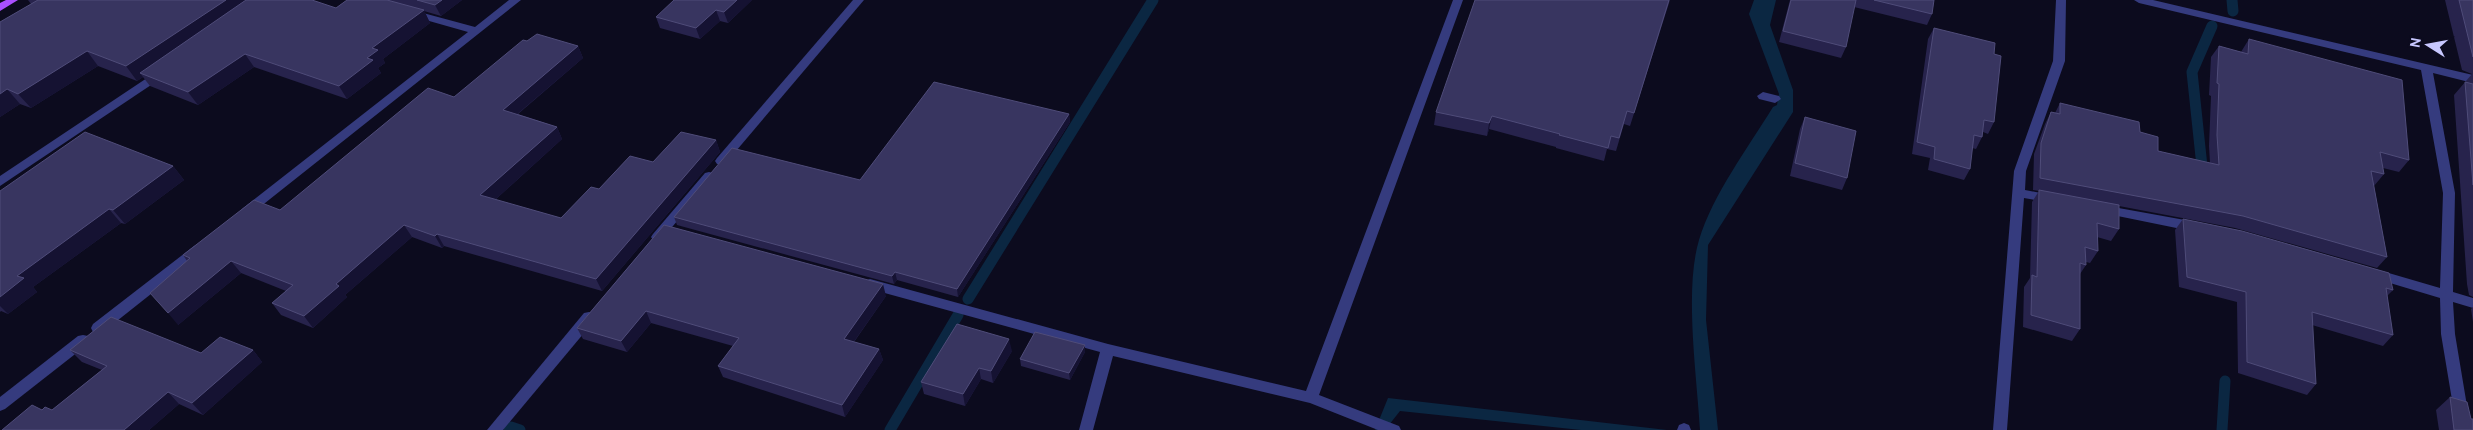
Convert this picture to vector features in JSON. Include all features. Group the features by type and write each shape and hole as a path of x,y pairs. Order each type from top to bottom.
{"main road":[{"path":"0,8 13,0"}],"street":[{"path":"237,219 516,0"},
{"path":"645,250 859,0"},
{"path":"1311,398 1458,0"},
{"path":"2000,430 2020,171 2059,61 2061,0"},
{"path":"2139,0 2473,79"},
{"path":"403,10 477,31"},
{"path":"0,182 170,66"},
{"path":"2426,68 2449,193 2446,294 2448,334 2464,430"},
{"path":"1763,96 1775,99"},
{"path":"2019,193 2068,202"},
{"path":"2087,206 2205,229"},
{"path":"664,228 683,233"},
{"path":"0,405 206,244"},
{"path":"2359,270 2473,303"},
{"path":"854,280 1108,349 1311,398 1392,429"},
{"path":"494,430 595,310"},
{"path":"1086,430 1108,349"}],"water":[{"path":"1754,0 1776,0 1770,25 1793,90 1793,112 1708,245 1706,320 1718,430 1700,430 1692,308 1692,283 1699,240 1705,223 1722,189 1773,107 1777,105 1779,94 1749,14"},
{"path":"1388,398 1667,430 1581,430 1400,411 1385,430 1375,430"}],"building":[{"path":"38,0 226,0 126,66 87,51 18,94 7,89 0,94 0,22"},
{"path":"246,0 312,0 336,8 347,0 387,0 424,10 372,48 378,50 367,58 373,60 339,86 245,54 188,92 140,73"},
{"path":"417,0 442,0 435,5"},
{"path":"674,0 737,0 724,12 716,10 696,28 656,17"},
{"path":"1475,0 1669,0 1634,113 1627,111 1619,138 1611,136 1608,148 1492,116 1489,123 1436,112"},
{"path":"1791,0 1856,0 1846,47 1783,31"},
{"path":"1874,0 1934,0 1932,14"},
{"path":"2459,0 2473,0 2473,57"},
{"path":"1934,28 1995,43 1994,54 2001,56 1994,122 1984,120 1982,137 1974,135 1970,169 1934,159 1935,147 1917,142"},
{"path":"537,34 578,46 503,110 557,127 480,195 561,218 591,187 599,189 630,156 653,162 681,132 716,140 596,279 437,234 435,236 404,225 336,284 339,286 304,316 272,303 293,285 231,261 168,313 150,293 190,258 183,255 254,200 280,210 428,88 454,97 523,40 527,41"},
{"path":"2249,39 2402,80 2409,160 2380,152 2384,174 2371,171 2387,257 2243,216 2040,178 2041,143 2051,112 2060,114 2060,103 2139,122 2140,132 2158,137 2158,151 2219,165 2217,135 2219,84 2217,83 2219,46 2248,54"},
{"path":"934,82 1069,114 957,289 895,272 892,276 674,217 732,148 860,180"},
{"path":"2465,82 2473,84 2473,185"},
{"path":"1805,117 1856,131 1847,178 1795,163"},
{"path":"85,132 173,166 113,210 109,209 17,276 24,278 0,297 0,191"},
{"path":"2039,190 2119,205 2119,229 2097,223 2098,251 2085,247 2086,265 2080,263 2080,329 2031,315 2032,275 2037,277"},
{"path":"2183,219 2242,231 2389,273 2393,290 2386,288 2393,335 2312,312 2316,384 2247,362 2246,292 2187,277"},
{"path":"664,225 883,284 844,339 879,349 842,405 718,366 739,338 646,311 621,341 577,328"},
{"path":"111,317 201,353 220,337 253,350 192,403 168,392 124,430 2,430 32,405 42,410 45,407 52,410 107,366 70,350"},
{"path":"957,324 1009,339 991,371 979,368 963,394 921,382"},
{"path":"1035,332 1085,345 1069,373 1020,359"},
{"path":"2450,397 2467,402 2471,419 2473,419 2473,430 2454,430"}],"waterway":[{"path":"968,299 1153,0"},
{"path":"2232,0 2233,11"},
{"path":"2203,176 2192,72 2212,26"},
{"path":"890,430 958,315"},
{"path":"2222,430 2225,381"},
{"path":"509,430 511,427 520,430"}]}
